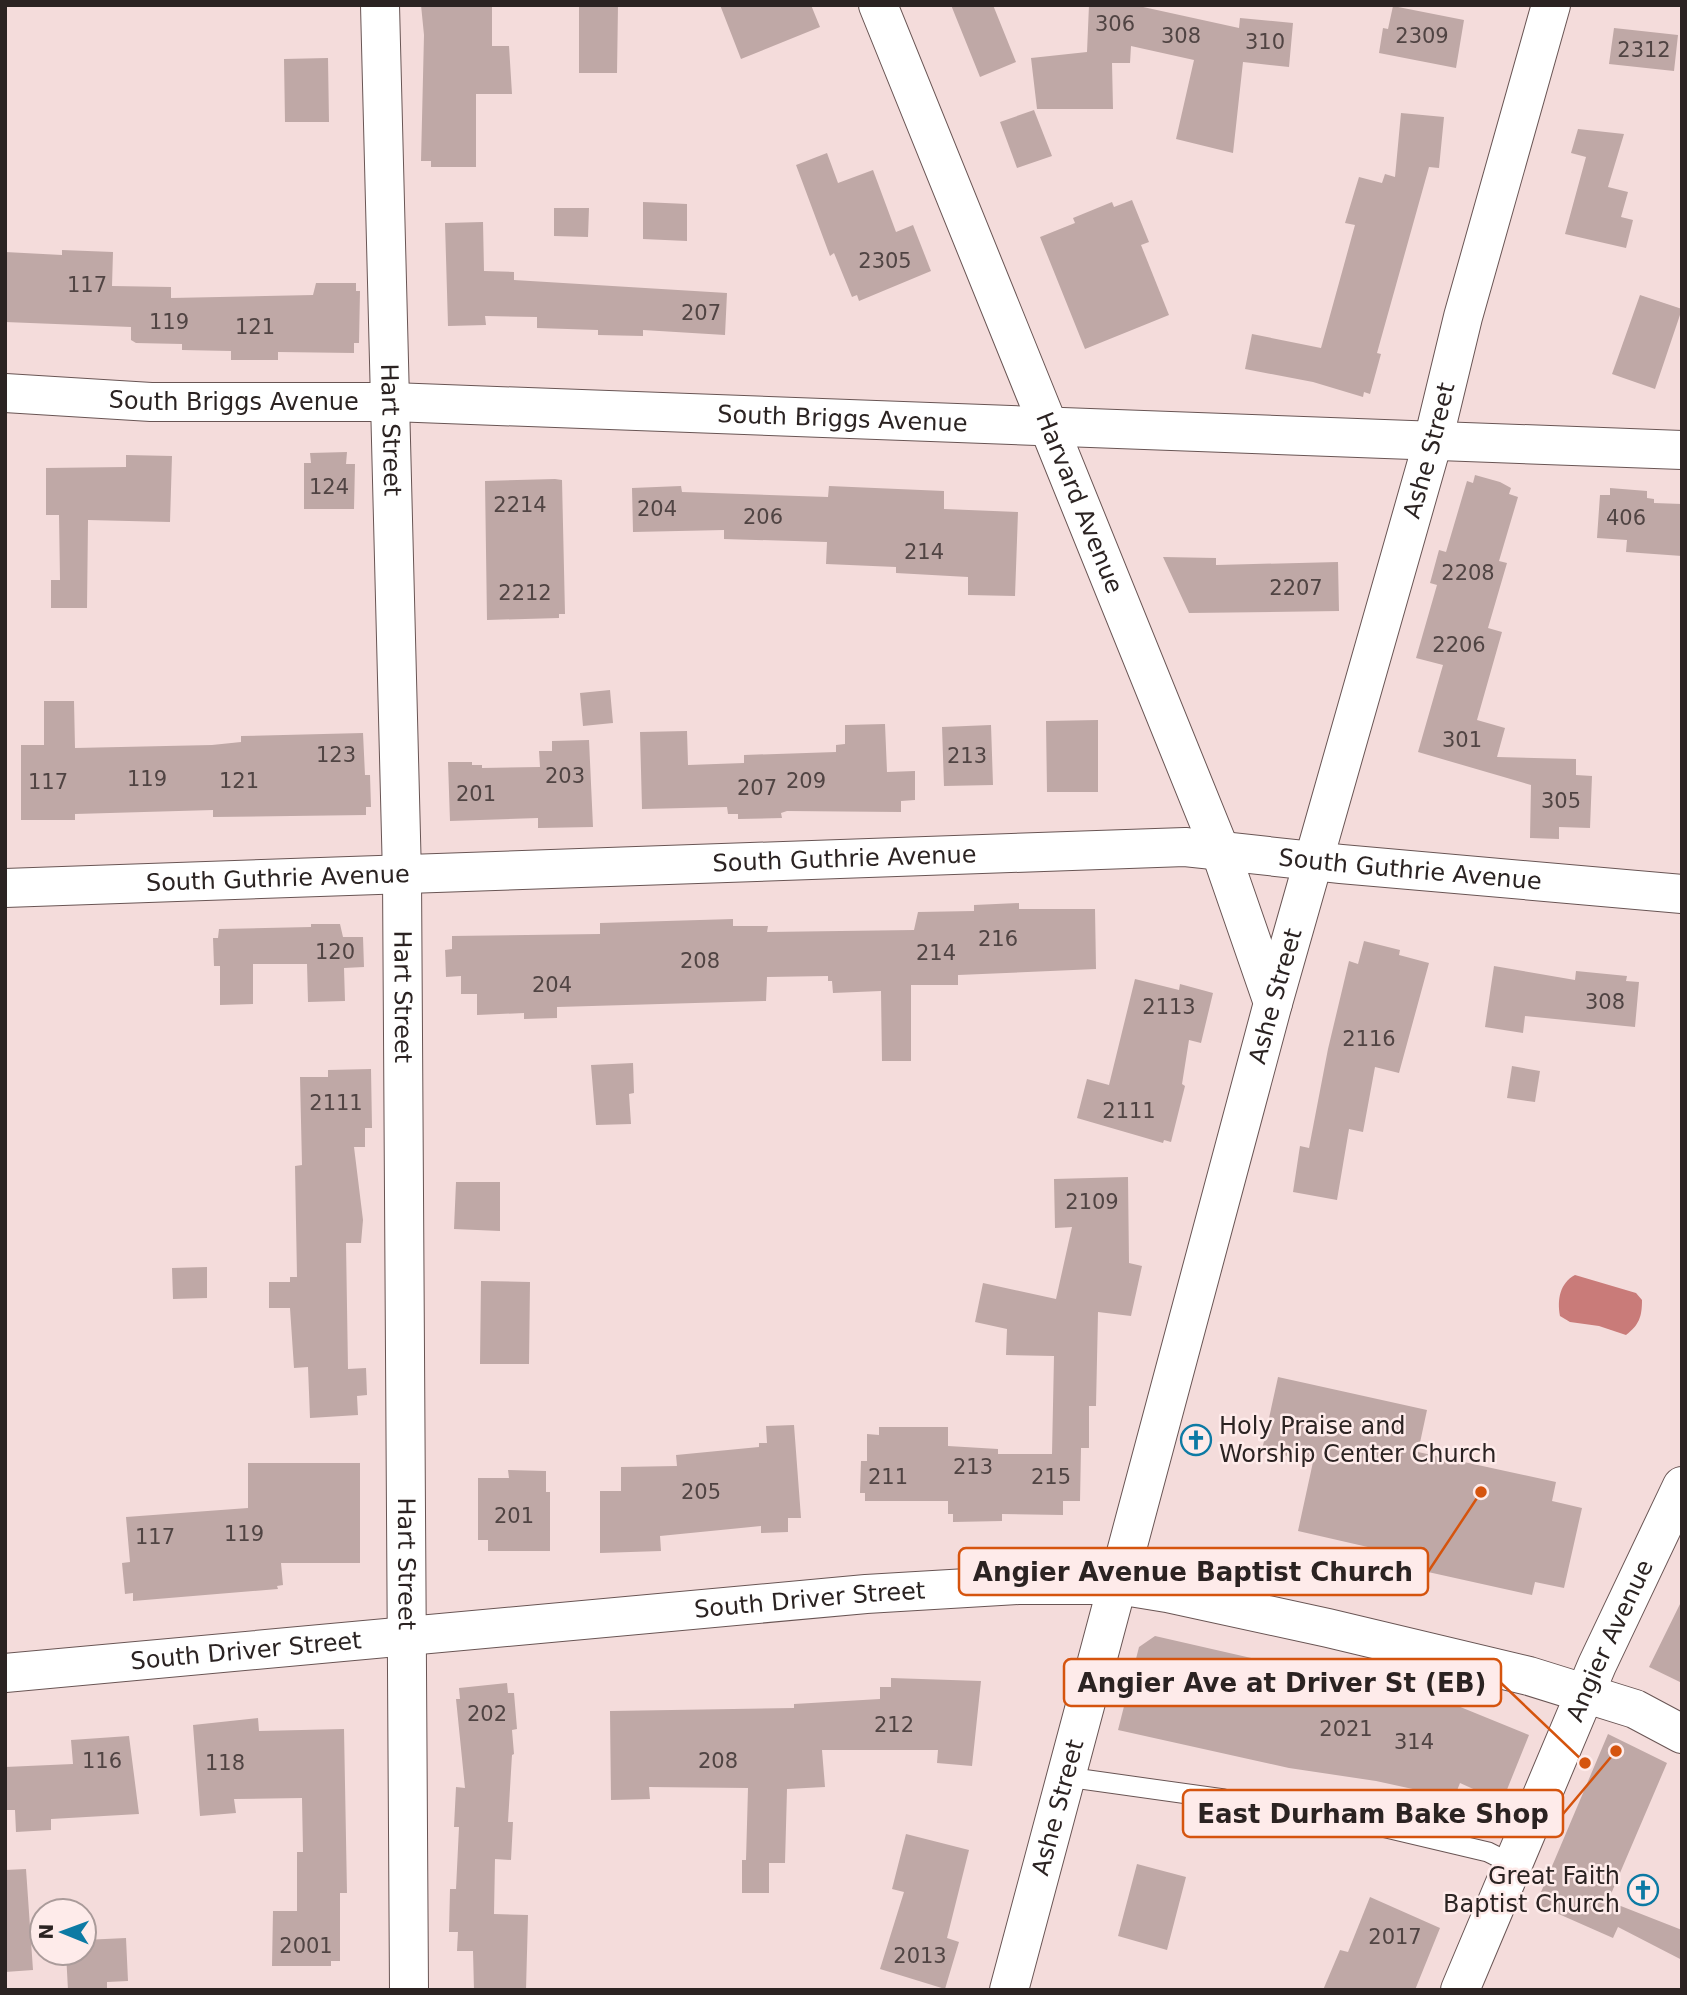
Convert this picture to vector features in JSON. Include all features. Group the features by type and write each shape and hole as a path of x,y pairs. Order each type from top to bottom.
{"street":[{"name":"Hart Street","path":"380,5 402,876 408,1990"},
{"name":"Harvard Avenue","path":"878,5 1220,850 1273,1003"},
{"name":"Ashe Street","path":"1009,1990 1273,1003 1433,441 1463,317 1551,5"},
{"name":"South Briggs Avenue","path":"5,393 151,402 392,402 1682,450"},
{"name":"South Guthrie Avenue","path":"5,888 1158,848 1220,850 1313,862 1682,894"},
{"name":"Angier Avenue","path":"1460,1990 1585,1691 1682,1486"},
{"name":"South Driver Street","path":"5,1673 406,1639 866,1594 1017,1585 1118,1586 1167,1592 1328,1628 1585,1691 1636,1709 1682,1734"}],"lane":[{"path":"1067,1777 1224,1799 1378,1826 1488,1852 1514,1866"}],"shaded area":[{"path":"1575,1275 1636,1293 1642,1300 1642,1306 1634,1328 1626,1335 1599,1326 1570,1322 1560,1316 1561,1292 1566,1282"}],"building":[{"path":"421,5 492,5 492,46 509,46 512,94 476,94 476,167 431,167 431,161 421,161 424,35"},
{"path":"579,5 618,5 617,73 579,73"},
{"path":"720,5 811,5 820,27 741,59"},
{"path":"951,5 993,5 1016,62 980,77"},
{"path":"1089,5 1134,5 1239,28 1240,18 1293,23 1289,67 1243,62 1233,153 1176,139 1194,60 1131,46 1130,63 1112,63 1113,109 1037,109 1031,58 1087,52"},
{"path":"1393,6 1464,20 1456,68 1379,53 1383,28 1388,29"},
{"path":"1614,28 1678,35 1674,71 1609,64"},
{"path":"328,58 329,122 285,122 284,59"},
{"path":"1034,110 1052,156 1017,168 1000,122"},
{"path":"1401,113 1444,117 1439,168 1429,167 1377,353 1381,354 1370,394 1364,392 1363,397 1313,382 1245,369 1252,334 1321,348 1355,225 1345,223 1359,177 1382,183 1385,174 1395,177"},
{"path":"1578,129 1624,134 1608,187 1628,192 1621,217 1633,220 1626,248 1565,234 1586,157 1571,153"},
{"path":"827,153 838,183 873,170 896,232 913,225 931,271 859,301 857,295 852,297 834,253 830,256 796,165"},
{"path":"1132,200 1149,242 1141,245 1169,315 1085,349 1040,237 1075,223 1073,218 1112,202 1114,207"},
{"path":"643,202 687,204 687,241 643,239"},
{"path":"554,208 589,208 588,237 554,236"},
{"path":"483,222 484,271 514,272 514,280 727,293 725,335 643,330 643,336 598,335 598,330 537,328 537,317 485,316 486,325 448,326 445,223"},
{"path":"62,250 113,252 112,286 171,287 171,298 313,295 316,283 356,283 356,291 360,291 359,343 354,343 354,353 278,352 278,360 231,360 231,351 182,350 182,344 136,343 131,340 131,327 5,322 5,252 62,255"},
{"path":"1640,295 1682,309 1655,389 1612,374"},
{"path":"347,452 346,464 355,464 354,509 304,509 304,463 311,463 310,453"},
{"path":"126,455 172,456 170,522 88,520 87,608 51,608 51,580 60,580 59,515 46,515 46,468 126,467"},
{"path":"1475,475 1500,482 1511,488 1509,494 1518,497 1499,561 1507,563 1488,628 1502,632 1477,720 1505,728 1497,757 1576,759 1576,775 1592,776 1590,828 1559,827 1559,839 1530,838 1531,785 1418,752 1443,665 1416,658 1437,585 1430,583 1439,550 1446,552 1467,481 1473,483"},
{"path":"562,480 565,614 559,614 559,618 487,620 485,481"},
{"path":"681,486 682,492 828,497 829,486 944,491 944,509 1018,512 1015,596 968,595 968,577 896,573 896,567 826,564 827,542 724,539 724,530 633,532 632,488"},
{"path":"1610,488 1647,491 1647,498 1654,499 1654,503 1682,504 1682,556 1626,552 1627,540 1597,538 1600,495 1610,495"},
{"path":"1163,557 1216,558 1216,565 1338,562 1339,611 1189,613"},
{"path":"610,690 613,723 583,726 580,693"},
{"path":"44,701 74,701 75,748 212,745 241,742 241,736 363,733 365,775 370,775 371,807 366,807 366,815 213,817 213,810 75,814 75,820 21,820 21,745 44,745"},
{"path":"1098,720 1098,792 1047,792 1046,721"},
{"path":"885,724 887,772 915,771 915,800 901,801 901,812 787,811 781,813 782,818 738,819 738,814 728,814 727,807 642,809 640,732 687,731 688,765 744,763 744,755 836,752 836,745 845,744 845,725"},
{"path":"991,725 993,785 944,786 942,727"},
{"path":"589,740 593,827 538,828 538,818 450,821 448,762 472,762 472,765 482,765 482,768 540,767 539,751 552,751 552,741"},
{"path":"1019,903 1019,909 1095,909 1096,969 958,975 958,985 911,985 911,1061 882,1061 881,991 833,993 832,981 828,981 828,976 767,977 766,1001 557,1007 557,1018 524,1019 524,1013 477,1015 477,994 461,994 461,976 446,977 445,950 452,949 452,936 600,934 600,923 733,919 733,926 768,926 767,932 914,930 918,912 974,911 974,905"},
{"path":"311,924 340,924 343,937 363,937 364,967 344,968 345,1001 308,1002 307,964 253,964 253,1004 220,1005 220,966 214,966 213,938 218,938 219,929 311,927"},
{"path":"1364,941 1400,950 1399,955 1429,963 1399,1073 1375,1067 1363,1132 1349,1129 1337,1200 1293,1192 1300,1146 1309,1148 1328,1049 1349,961 1358,964"},
{"path":"1494,966 1575,980 1576,971 1627,976 1626,981 1639,982 1635,1027 1525,1016 1523,1033 1485,1027"},
{"path":"1135,979 1179,990 1180,984 1213,993 1201,1043 1189,1040 1182,1084 1185,1086 1171,1142 1164,1140 1163,1143 1077,1118 1087,1079 1109,1085"},
{"path":"633,1063 634,1093 629,1094 631,1124 596,1125 591,1065"},
{"path":"1512,1066 1540,1071 1535,1102 1507,1098"},
{"path":"371,1069 372,1128 365,1128 365,1147 354,1147 363,1220 361,1243 346,1243 348,1369 366,1368 367,1395 357,1396 358,1415 310,1418 308,1367 294,1368 290,1308 269,1308 269,1282 290,1282 290,1277 297,1277 295,1166 302,1165 300,1077 328,1077 328,1070"},
{"path":"1128,1177 1129,1263 1142,1266 1131,1316 1098,1312 1096,1406 1089,1406 1089,1448 1081,1448 1080,1501 1063,1501 1063,1515 1002,1514 1002,1521 953,1522 953,1514 948,1514 948,1501 865,1501 865,1493 860,1493 861,1461 867,1461 867,1434 879,1435 879,1427 948,1427 948,1446 998,1449 998,1454 1052,1454 1054,1356 1006,1355 1007,1329 975,1322 983,1283 1056,1299 1072,1227 1055,1228 1054,1179"},
{"path":"456,1182 500,1182 500,1231 454,1229"},
{"path":"207,1267 207,1298 173,1299 172,1268"},
{"path":"481,1281 530,1282 529,1364 480,1364"},
{"path":"1278,1377 1427,1410 1418,1452 1556,1482 1552,1501 1582,1508 1564,1588 1535,1582 1532,1595 1392,1564 1394,1553 1298,1531 1313,1462 1262,1450"},
{"path":"794,1425 801,1518 788,1518 788,1532 761,1533 761,1526 660,1536 661,1551 600,1553 600,1491 621,1491 621,1467 677,1466 676,1455 759,1447 759,1443 767,1443 766,1426"},
{"path":"248,1463 360,1463 360,1563 281,1563 283,1585 277,1586 278,1589 133,1601 133,1593 125,1594 122,1563 130,1562 126,1517 248,1508"},
{"path":"508,1470 546,1471 546,1492 550,1492 550,1551 488,1551 488,1540 478,1540 478,1478 509,1478"},
{"path":"1682,1600 1682,1683 1649,1667"},
{"path":"1155,1636 1453,1704 1529,1735 1502,1802 1460,1783 1454,1798 1376,1781 1289,1768 1118,1730 1139,1647"},
{"path":"891,1678 981,1681 972,1766 937,1763 938,1750 822,1750 825,1787 787,1789 785,1863 769,1863 769,1893 742,1893 742,1860 746,1860 748,1788 649,1787 650,1799 611,1800 610,1711 794,1708 794,1704 880,1699 880,1687 891,1687"},
{"path":"507,1683 508,1693 514,1693 517,1729 512,1730 514,1754 508,1822 513,1822 511,1860 495,1859 494,1914 528,1915 526,1990 474,1990 473,1951 457,1951 458,1932 449,1932 450,1889 456,1889 459,1827 454,1827 456,1787 465,1788 456,1699 460,1699 459,1688"},
{"path":"258,1718 259,1731 344,1729 347,1893 340,1893 340,1961 331,1961 331,1966 272,1966 273,1911 297,1911 297,1852 303,1852 302,1798 234,1799 236,1813 200,1816 193,1725"},
{"path":"1608,1734 1667,1763 1608,1901 1682,1930 1682,1960 1618,1927 1613,1938 1536,1904"},
{"path":"129,1736 139,1814 51,1819 51,1830 16,1832 15,1810 5,1810 5,1767 73,1764 71,1740"},
{"path":"906,1834 969,1850 947,1938 959,1942 945,1989 880,1969 904,1892 892,1889"},
{"path":"1137,1864 1186,1877 1167,1950 1118,1936"},
{"path":"26,1869 28,1967 33,1967 33,1970 5,1972 5,1870"},
{"path":"1370,1897 1440,1928 1415,1990 1323,1990 1340,1950 1348,1952"},
{"path":"126,1938 128,1981 107,1982 107,1990 68,1990 67,1967 98,1967 98,1939"}],"place":[{"name":"Holy Praise and Worship Center Church","path":"1196,1440"},
{"name":"Angier Avenue Baptist Church","path":"1481,1492"},
{"name":"East Durham Bake Shop","path":"1616,1751"},
{"name":"Angier Ave at Driver St (EB)","path":"1585,1763"},
{"name":"Great Faith Baptist Church","path":"1643,1890"}]}
